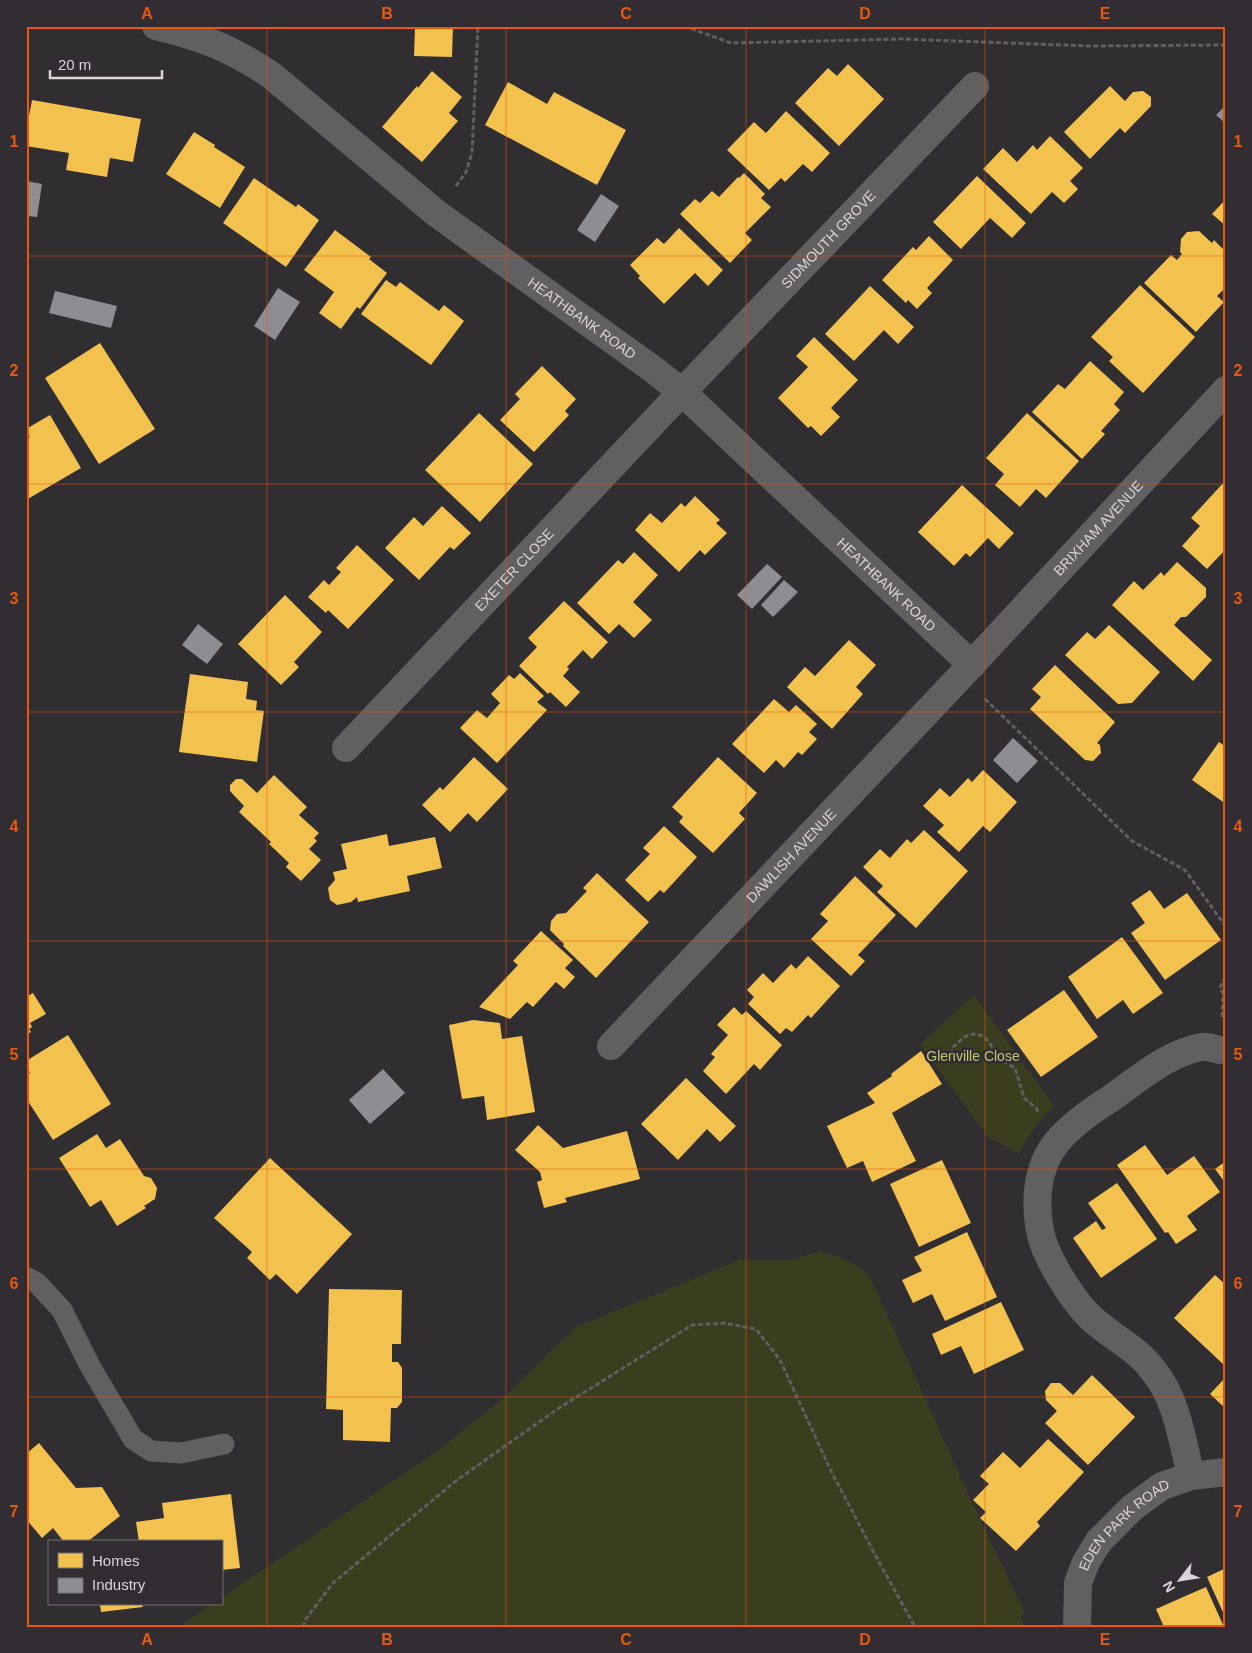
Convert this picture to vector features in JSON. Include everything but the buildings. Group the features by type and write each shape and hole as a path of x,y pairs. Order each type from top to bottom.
{"street":[{"name":"HEATHBANK ROAD","path":"156,26 184,32 217,44 244,57 271,75 436,213 682,392 966,671"},
{"name":"SIDMOUTH GROVE","path":"682,392 975,86"},
{"name":"BRIXHAM AVENUE","path":"966,671 1226,390"},
{"name":"EXETER CLOSE","path":"346,748 682,392"},
{"name":"DAWLISH AVENUE","path":"611,1046 966,671"},
{"path":"1191,1476 1177,1419 1166,1389 1153,1369 1136,1351 1107,1331 1087,1314 1068,1292 1042,1240 1038,1210 1038,1183 1046,1160 1056,1142 1086,1115 1165,1061 1183,1052 1204,1047 1220,1050"},
{"name":"EDEN PARK ROAD","path":"1076,1627 1078,1583 1086,1562 1099,1541 1133,1507 1162,1486 1191,1476 1226,1472"}],"lane":[{"path":"26,1277 37,1283 62,1310 90,1366 133,1439 151,1452 181,1453 224,1444"}],"path":[{"path":"454,189 466,172 472,153 478,26"},
{"path":"684,26 731,43 902,40 1089,46 1226,45"},
{"path":"966,671 1132,841 1185,870 1226,927"},
{"path":"1220,1050 1223,992 1220,988 1226,975"},
{"path":"950,1062 952,1048 964,1037 974,1034 984,1036 1002,1060 1015,1068 1024,1098 1036,1108 1039,1114 1034,1120"},
{"path":"303,1627 305,1620 333,1582 457,1480 559,1408 692,1326 724,1324 756,1329 780,1360 831,1471 915,1627"}],"green space":[{"name":"Glenville Close","path":"974,995 1054,1106 1034,1128 1019,1154 987,1136 920,1044"},
{"path":"820,1251 846,1260 858,1266 869,1275 977,1513 1025,1613 1020,1616 1025,1627 179,1627 209,1606 222,1606 222,1597 439,1450 503,1398 576,1327 739,1260 792,1260"}]}
